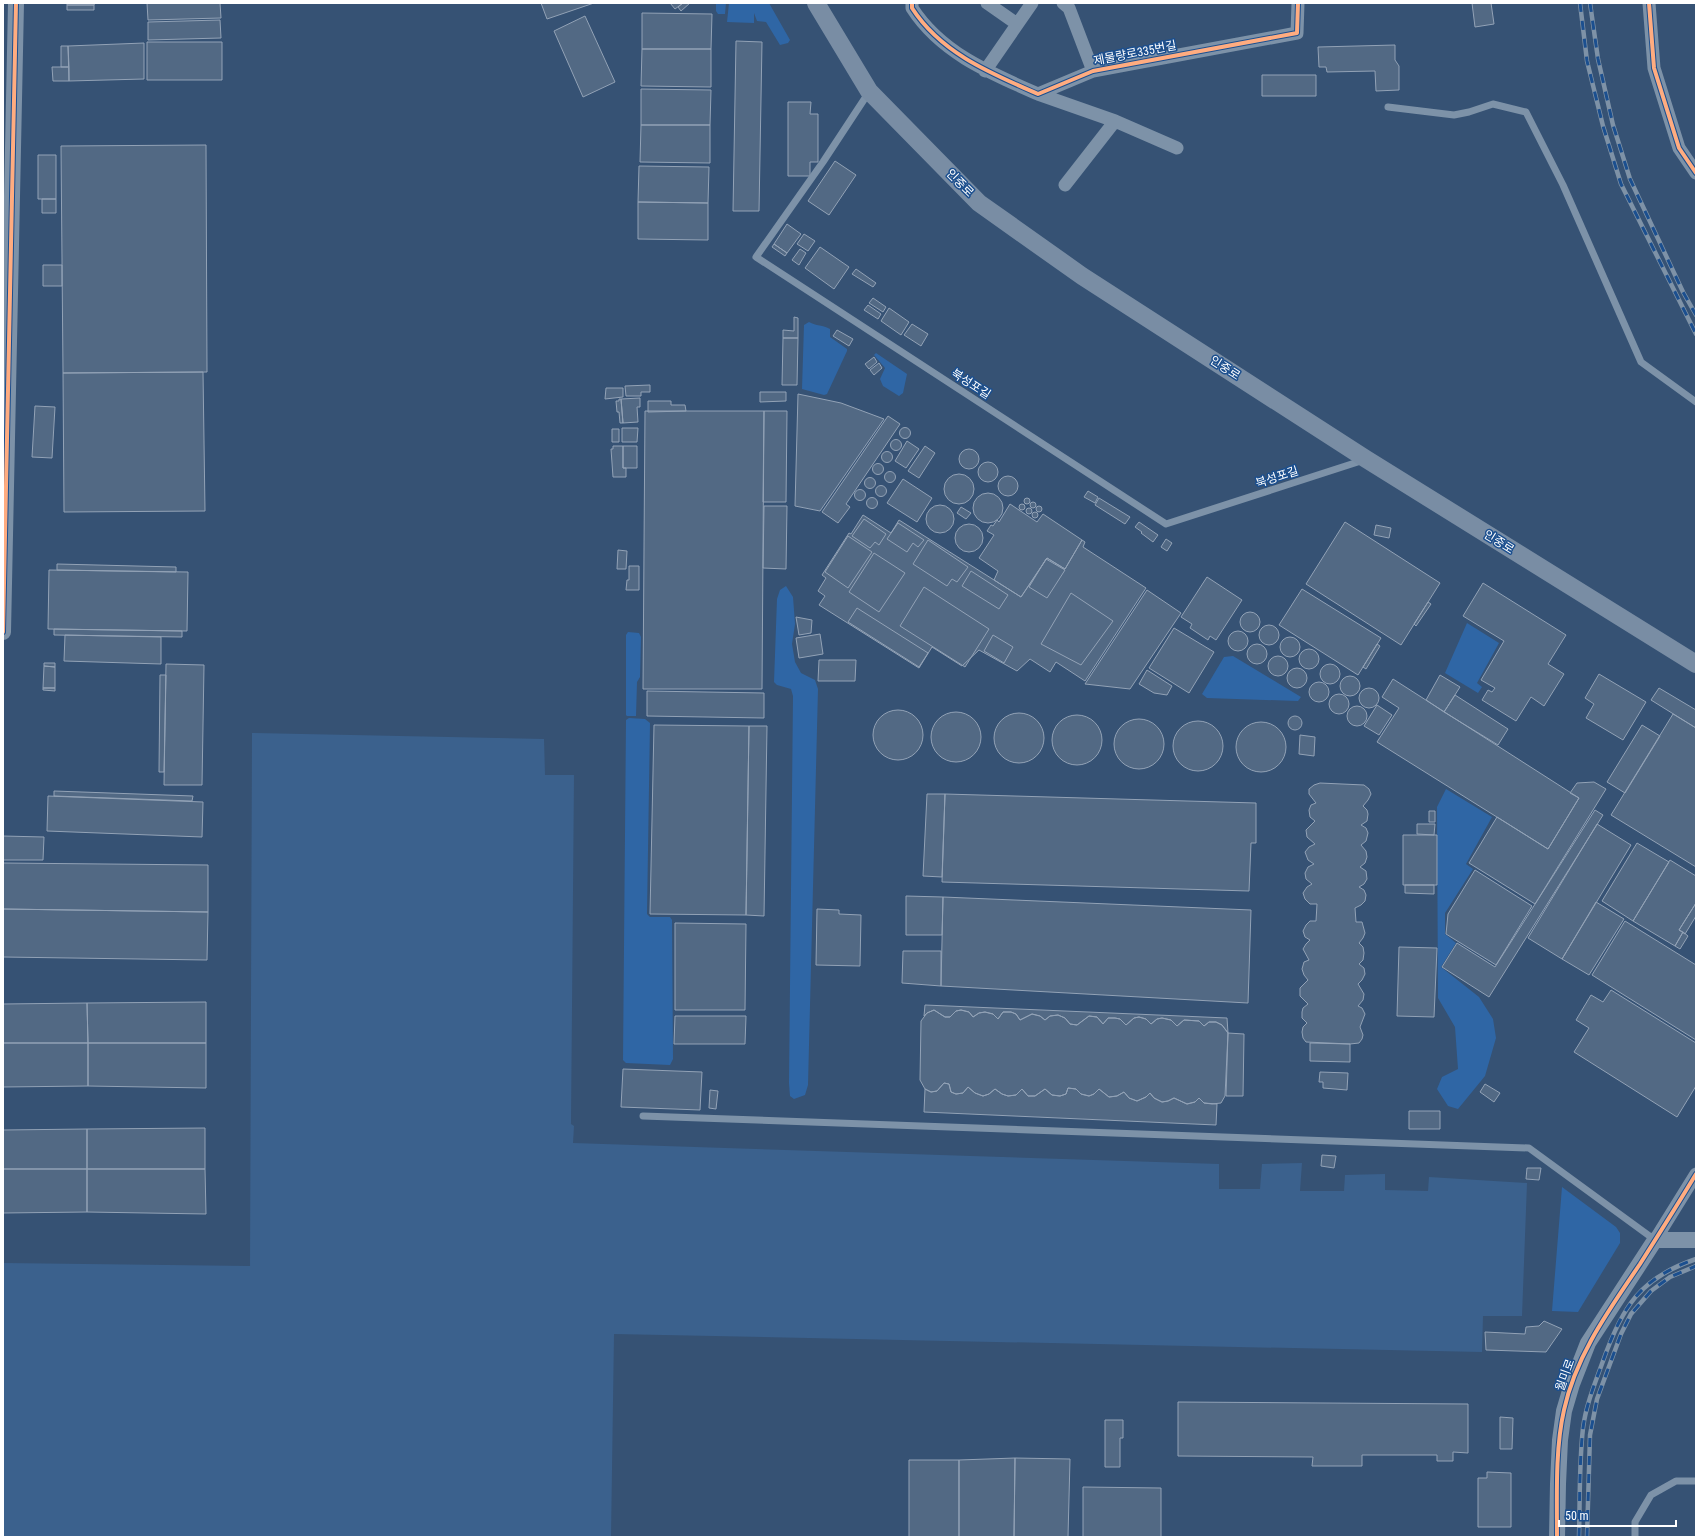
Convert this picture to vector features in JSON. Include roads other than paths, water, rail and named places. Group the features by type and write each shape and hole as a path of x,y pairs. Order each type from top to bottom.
{"main road":[{"name":"인중로","path":"816,3 869,91 979,203 1082,276 1366,459 1696,664"}],"street":[{"path":"3,632 9,96 16,3"},
{"path":"912,3 912,8 921,22 956,54 985,71 1038,94 1115,121 1178,148"},
{"path":"986,3 1018,24"},
{"path":"985,71 1032,3"},
{"path":"1062,3 1069,8 1093,71"},
{"name":"제물량로335번길","path":"1038,94 1093,71 1296,33 1298,3"},
{"path":"1649,3 1654,68 1679,148 1696,173"},
{"path":"1065,185 1115,121"},
{"path":"1655,1240 1696,1174"},
{"path":"1655,1240 1696,1240"},
{"name":"월미로","path":"1557,1537 1560,1440 1564,1411 1572,1384 1588,1343 1655,1240"}],"lane":[{"name":"북성포길","path":"869,91 823,162 756,257 1166,524 1366,459"},
{"path":"1388,107 1454,115 1493,104 1526,112 1563,185 1641,362 1696,402"},
{"path":"643,1116 1529,1148 1655,1240"},
{"path":"1635,1537 1635,1522 1651,1495 1676,1481 1696,1481"}],"railway":[{"path":"1580,3 1587,61 1603,126 1621,184 1696,334"},
{"path":"1590,3 1598,59 1613,125 1630,179 1683,292 1696,315"},
{"path":"1579,1537 1580,1469 1583,1428 1591,1394 1610,1342 1626,1310 1647,1285 1661,1275 1696,1259"},
{"path":"1587,1537 1590,1435 1597,1399 1621,1334 1631,1314 1651,1291 1670,1277 1696,1266"}]}
